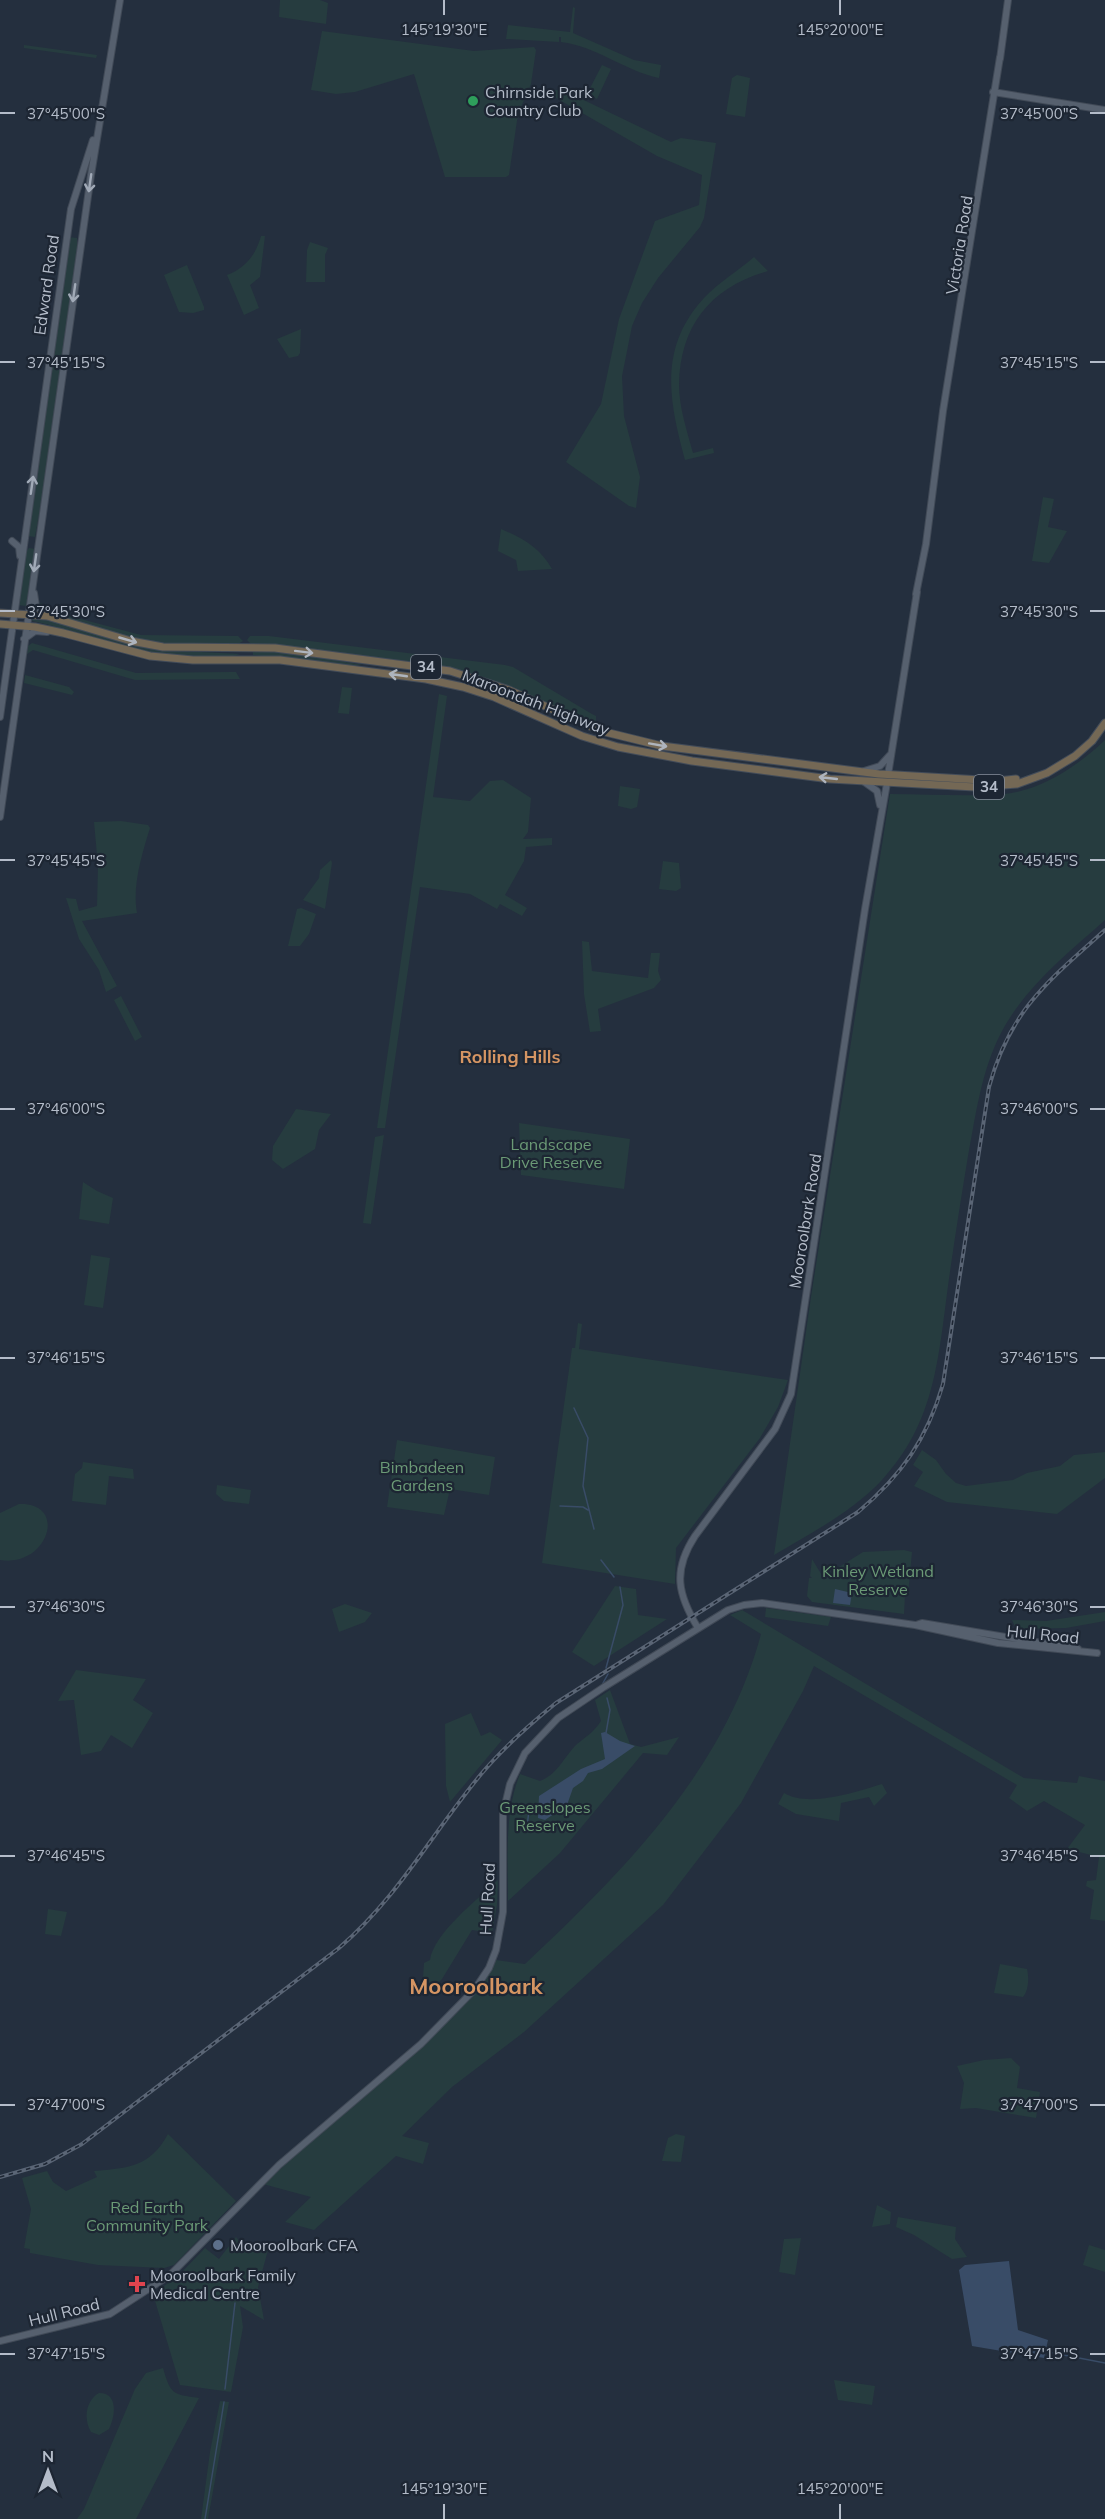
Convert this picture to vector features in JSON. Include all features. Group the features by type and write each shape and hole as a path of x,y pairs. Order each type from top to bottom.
{"highway":[{"name":"Maroondah Highway","path":"0,612 47,616 131,641 163,647 266,648 429,668 464,675 509,690 596,729 638,741 859,772 887,779"},
{"name":"Maroondah Highway","path":"0,624 63,633 128,651 156,656 193,660 273,659 426,679 463,687 515,705 588,739 637,752 738,767 862,781 887,779 1002,786 1027,781 1061,765 1092,741 1105,723"},
{"path":"365,671 367,660"}],"main road":[{"name":"Edward Road","path":"0,817 118,0"},
{"name":"Victoria Road","path":"887,779 1008,0"},
{"name":"Edward Road","path":"0,717 67,232 73,202 93,140 109,57"},
{"path":"994,94 1105,110"},
{"path":"73,202 87,204"},
{"path":"67,232 83,235"},
{"path":"12,541 20,550 19,583"},
{"path":"24,543 38,545"},
{"path":"33,581 36,606 47,616"},
{"path":"24,639 36,631 63,633"},
{"path":"0,717 13,718"},
{"path":"859,772 880,766 892,752"},
{"name":"Mooroolbark Road","path":"698,1628 685,1605 681,1591 680,1573 685,1552 694,1536 775,1429 791,1394 887,779"},
{"path":"862,781 877,791 881,811"},
{"name":"Hull Road","path":"0,2341 110,2314 172,2273 279,2164 411,2053 462,2004 485,1973 500,1938 503,1912 503,1814 510,1784 525,1754 558,1718 698,1628 728,1610 752,1603 773,1604 915,1625 998,1643 1105,1654"}],"green space":[{"path":"280,0 320,0 328,3 326,24 279,17"},
{"path":"573,7 575,8 573,33 634,60 661,65 659,78 646,75 586,48 561,42 561,37 559,37 559,42 506,39 508,25 570,32"},
{"name":"Chirnside Park Country Club","path":"322,31 474,51 534,47 536,50 531,84 518,114 509,175 506,177 445,177 414,74 355,92 336,94 311,90"},
{"path":"24,45 97,55 96,58 24,48"},
{"path":"602,65 611,69 597,99 587,94"},
{"path":"737,75 750,78 745,117 726,114 732,78"},
{"path":"539,88 565,91 671,142 681,138 716,143 704,218 700,227 658,278 642,303 632,326 622,376 624,416 640,477 636,508 629,506 566,462 601,404 619,319 655,221 699,205 702,175 657,156 556,98 535,96"},
{"path":"261,236 265,236 260,277 250,285 259,308 244,315 227,275 249,260"},
{"path":"69,237 77,238 77,251 35,537 28,536"},
{"path":"310,242 328,248 325,255 325,282 306,282 307,250"},
{"path":"754,257 768,271 730,287 715,298 702,312 685,344 679,385 686,428 693,453 713,448 714,453 685,460 675,417 671,376 679,336 689,317 704,298"},
{"path":"187,265 204,307 204,310 193,313 179,312 164,275"},
{"path":"301,329 300,353 298,356 289,358 277,339"},
{"path":"1043,497 1054,499 1048,527 1067,531 1049,563 1032,561"},
{"path":"501,529 531,545 552,569 518,571 516,560 498,551"},
{"path":"29,548 35,549 36,553 26,606 18,605 25,553"},
{"path":"41,603 62,614 141,635 238,636 243,641 238,644 163,644 141,640 44,612 37,605"},
{"path":"33,618 162,650 240,654 208,658 148,653 32,621"},
{"path":"250,636 269,636 505,665 513,667 596,716 596,721 592,724 498,683 431,664 296,647 251,644 247,640"},
{"path":"32,643 136,673 236,672 240,679 135,680 33,650 27,654 28,646"},
{"path":"253,651 273,651 363,665 347,666 253,655"},
{"path":"25,675 69,687 74,692 72,695 24,683"},
{"path":"342,687 352,688 349,714 338,713"},
{"path":"439,694 447,696 433,797 470,801 490,781 503,780 531,798 528,832 523,839 552,838 552,845 526,847 524,861 505,895 527,908 522,916 500,904 497,909 470,894 420,887 385,1128 377,1128"},
{"path":"1105,740 1105,920 1034,986 1011,1016 994,1048 980,1093 968,1156 937,1365 924,1413 900,1458 870,1492 831,1521 774,1555 811,1297 890,794 976,795 1019,792 1059,775"},
{"path":"620,786 640,789 637,807 631,809 618,806"},
{"path":"121,821 148,825 150,828 137,881 137,913 82,921 117,986 106,992 99,970 79,939 66,898 76,899 79,911 97,906 98,866 94,822"},
{"path":"331,860 325,909 303,900 319,878 320,870"},
{"path":"663,861 679,863 681,888 676,891 659,889"},
{"path":"301,908 316,914 309,934 300,946 288,946 297,909"},
{"path":"582,941 589,942 592,971 648,978 651,953 660,953 658,971 661,980 654,988 598,1009 601,1031 590,1032 584,994"},
{"path":"121,996 142,1037 135,1041 114,1000"},
{"path":"296,1109 331,1114 319,1130 315,1149 283,1169 272,1160 273,1146"},
{"name":"Landscape Drive Reserve","path":"519,1123 630,1139 624,1189 521,1175"},
{"path":"384,1135 371,1224 363,1223 375,1137"},
{"path":"83,1182 113,1198 109,1224 79,1219"},
{"path":"91,1255 110,1258 103,1308 84,1305"},
{"path":"578,1323 582,1324 579,1349 788,1380 778,1407 760,1438 676,1548 675,1584 542,1563 572,1348 575,1348"},
{"name":"Bimbadeen Gardens","path":"397,1440 495,1457 489,1495 450,1489 444,1515 387,1507"},
{"path":"922,1450 936,1460 956,1483 966,1486 1013,1480 1027,1473 1060,1466 1074,1455 1105,1452 1105,1478 1057,1514 947,1502 914,1486 923,1472 913,1465"},
{"path":"83,1462 133,1469 134,1479 109,1476 106,1505 72,1501 75,1474 82,1468"},
{"path":"217,1485 251,1490 249,1504 224,1501 216,1494"},
{"path":"19,1504 35,1506 44,1513 48,1523 46,1534 40,1545 30,1554 17,1560 0,1560 0,1513"},
{"name":"Kinley Wetland Reserve","path":"904,1550 912,1552 904,1614 812,1602 807,1596 809,1578 812,1578 810,1576 812,1559 823,1577 863,1552"},
{"path":"615,1586 636,1589 638,1615 667,1619 594,1666 572,1652"},
{"path":"345,1604 372,1613 365,1622 339,1632 332,1609"},
{"path":"766,1608 831,1617 828,1626 765,1617"},
{"path":"742,1610 1024,1778 1077,1783 1079,1776 1105,1781 1105,1921 1090,1919 1094,1890 1086,1886 1087,1881 1096,1880 1099,1857 1067,1849 1085,1825 1044,1801 1027,1811 1009,1798 1017,1785 814,1666 803,1691 741,1803 663,1905 524,2032 452,2087 402,2136 429,2143 423,2164 396,2156 314,2230 285,2222 311,2197 263,2184 391,2074 450,2019 484,1982 496,1960 525,1964 599,1892 667,1815 697,1773 723,1729 745,1683 761,1634 730,1615"},
{"path":"1105,1612 1105,1621 1066,1628 1016,1629 1012,1620 1046,1621"},
{"path":"76,1670 146,1679 133,1700 153,1713 132,1748 111,1735 101,1751 81,1755 74,1700 58,1701"},
{"name":"Greenslopes Reserve","path":"610,1690 630,1744 641,1747 679,1737 667,1755 643,1753 560,1853 508,1901 509,1820 520,1774 540,1781 552,1774 577,1744 601,1721 595,1700"},
{"path":"471,1713 481,1736 490,1732 502,1740 450,1802 446,1786 445,1724"},
{"path":"882,1784 887,1793 874,1806 869,1797 841,1803 839,1821 796,1814 778,1804 784,1793 794,1797 819,1799"},
{"path":"498,1880 497,1905 492,1933 472,1930 442,1979 425,1996 422,1994 424,1963 430,1960 439,1939 468,1907"},
{"path":"48,1909 67,1912 61,1936 45,1934"},
{"path":"1000,1964 1027,1969 1028,1983 1023,1997 994,1993"},
{"path":"1011,2058 1020,2067 1017,2088 1040,2092 1036,2118 976,2108 960,2109 964,2083 957,2066 984,2060"},
{"name":"Red Earth Community Park","path":"168,2134 236,2201 174,2265 164,2268 98,2265 30,2253 30,2249 24,2248 31,2209 22,2178 47,2171 53,2182 66,2191 97,2177 94,2171 128,2167 146,2159 154,2153"},
{"path":"676,2134 685,2136 681,2162 662,2161 668,2138"},
{"path":"877,2205 891,2212 890,2224 872,2227"},
{"path":"898,2217 956,2227 955,2239 967,2257 952,2259 914,2235 896,2227"},
{"path":"236,2237 240,2242 268,2250 258,2287 264,2320 240,2306 243,2327 231,2392 180,2385 153,2294 178,2276 205,2248 219,2259"},
{"path":"801,2238 795,2275 779,2272 784,2239"},
{"path":"1089,2245 1105,2250 1105,2272 1083,2265"},
{"path":"163,2368 168,2384 174,2392 199,2398 136,2519 77,2519 84,2509 135,2389 146,2373"},
{"path":"834,2380 875,2386 872,2405 838,2400"},
{"path":"99,2393 110,2397 113,2401 114,2412 109,2429 99,2435 91,2432 87,2421 87,2410 91,2400"},
{"path":"220,2401 229,2402 208,2519 201,2519 210,2452"}],"water":[{"path":"835,1589 852,1593 850,1605 833,1603"},
{"path":"605,1732 620,1741 635,1746 602,1769 588,1773 583,1781 573,1788 567,1805 545,1820 538,1818 539,1796 581,1769 605,1759 601,1733"},
{"path":"1009,2261 1018,2330 1048,2340 1044,2358 972,2346 959,2270 965,2265"}],"waterway":[{"path":"574,1408 588,1438 583,1486 594,1529"},
{"path":"560,1506 583,1507 588,1510"},
{"path":"601,1560 614,1577"},
{"path":"606,1668 623,1605 620,1587"},
{"path":"603,1683 608,1674"},
{"path":"606,1733 610,1710 607,1698"},
{"path":"527,1826 529,1811 539,1809"},
{"path":"225,2389 235,2303"},
{"path":"1048,2352 1105,2363"},
{"path":"205,2519 224,2402"}],"railway":[{"path":"0,2177 45,2164 82,2144 339,1948 361,1928 398,1885 490,1763 517,1736 556,1703 858,1512 888,1484 921,1439 937,1404 943,1384 989,1087 998,1060 1008,1037 1034,999 1066,965 1105,930"}],"place":[{"name":"Chirnside Park Country Club","path":"473,101"},
{"name":"Mooroolbark CFA","path":"218,2245"},
{"name":"Mooroolbark Family Medical Centre","path":"137,2284"}],"district":[{"name":"Rolling Hills","path":"510,1057"},
{"name":"Mooroolbark","path":"476,1986"}]}
